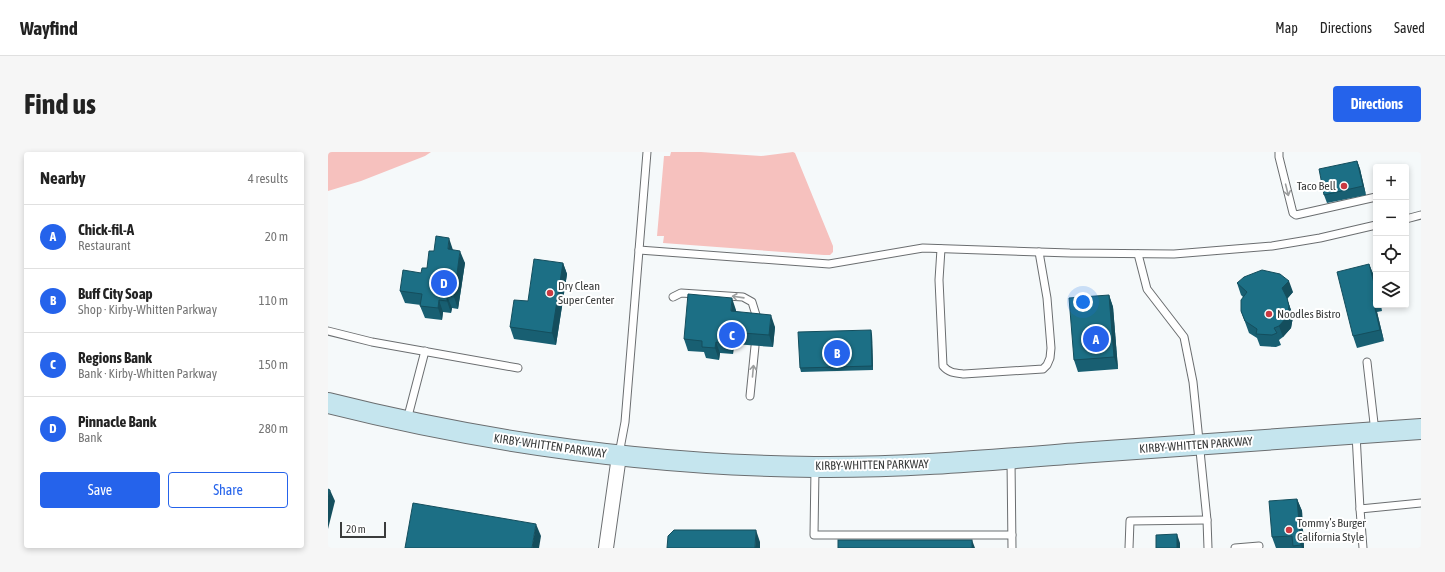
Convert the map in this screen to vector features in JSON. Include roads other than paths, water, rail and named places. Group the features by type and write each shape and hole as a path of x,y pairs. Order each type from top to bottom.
{"main road":[{"name":"KIRBY-WHITTEN PARKWAY","path":"328,404 406,423 499,440 618,456 815,467 925,464 1421,429"}],"street":[{"path":"606,548 618,456"}],"lane":[{"path":"618,456 625,422 647,152"},
{"path":"1279,152 1293,213 1296,215 1373,198"},
{"path":"1409,217 1421,215"},
{"path":"640,250 829,264 923,248 1039,252 1174,254 1272,246 1320,238 1373,226"},
{"path":"941,249 939,280 943,366 946,370 964,374 1043,369 1047,365 1050,358 1051,348 1047,298 1039,252"},
{"path":"1138,254 1148,289 1184,337 1193,382 1207,520 1208,548"},
{"path":"672,297 681,293 743,298 752,302 756,315 756,325"},
{"path":"328,332 372,342 518,368"},
{"path":"750,396 755,346"},
{"path":"406,423 425,351"},
{"path":"1367,362 1376,432"},
{"path":"1356,433 1363,548"},
{"path":"1011,458 1012,548"},
{"path":"815,467 814,535 1012,534"},
{"path":"1360,509 1421,503"},
{"path":"1129,548 1130,521 1207,520"},
{"path":"1234,548 1259,546"}],"place":[{"name":"Taco Bell","path":"1344,186"},
{"name":"Pinnacle Bank","path":"444,283"},
{"name":"Dry Clean Super Center","path":"550,293"},
{"name":"Noodles Bistro","path":"1269,314"},
{"name":"Regions Bank","path":"732,335"},
{"name":"Chick-fil-A","path":"1096,339"},
{"name":"Buff City Soap","path":"837,353"},
{"name":"Tommy’s Burger California Style","path":"1289,530"}]}
